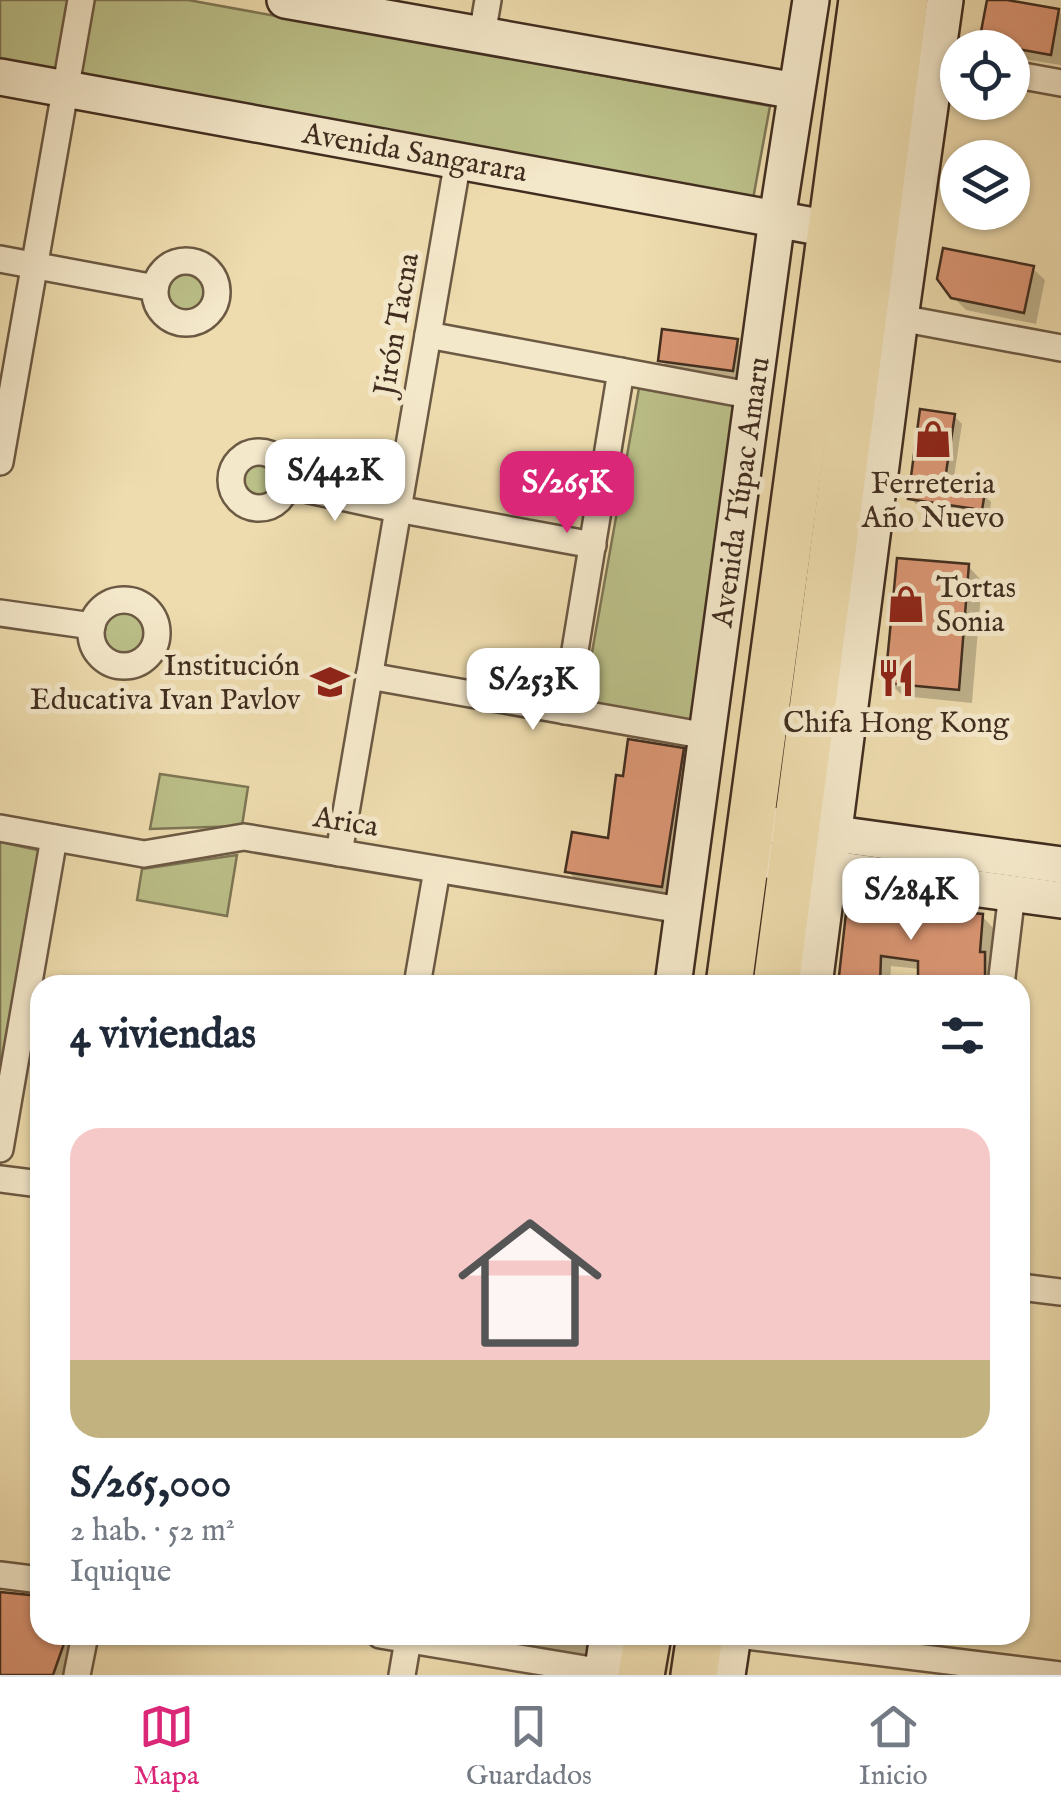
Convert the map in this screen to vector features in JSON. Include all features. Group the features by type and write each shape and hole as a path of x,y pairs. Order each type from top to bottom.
{"highway":[{"name":"Avenida Túpac Amaru","path":"730,975 862,0"},
{"path":"779,975 812,848 930,58 905,0"},
{"path":"615,1674 640,1645"},
{"path":"694,1675 698,1645"}],"street":[{"path":"0,462 81,0"},
{"path":"286,0 796,91"},
{"path":"482,35 488,0"},
{"name":"Avenida Túpac Amaru","path":"674,975 810,0"},
{"path":"814,975 812,848 900,318 930,58 945,0"},
{"name":"Avenida Sangarara","path":"0,77 830,229"},
{"path":"1030,77 1061,83"},
{"name":"Jirón Tacna","path":"338,853 458,160"},
{"path":"0,259 155,288"},
{"path":"900,318 1061,348"},
{"path":"428,335 754,396"},
{"path":"565,711 622,371"},
{"path":"286,485 594,545"},
{"path":"0,613 92,626"},
{"path":"369,676 706,736"},
{"name":"Arica","path":"0,828 144,854 244,838 681,910"},
{"path":"30,975 54,838"},
{"path":"747,840 812,848 1061,864"},
{"path":"812,848 1012,894 1061,900"},
{"path":"419,975 437,870"},
{"path":"1002,975 1012,894"},
{"path":"0,1149 30,976"},
{"path":"0,1179 30,1183"},
{"path":"1030,1288 1061,1292"},
{"path":"0,1575 30,1579"},
{"path":"77,1675 82,1645"},
{"path":"402,1675 407,1645"},
{"path":"438,1645 615,1674 610,1645"},
{"path":"727,1675 734,1645"},
{"path":"913,1646 1061,1675"}],"green space":[{"path":"0,0 188,0 770,106 753,199 0,63"},
{"path":"187,270 203,276 209,292 203,308 187,314 171,308 165,292 171,276"},
{"path":"639,388 747,408 704,726 583,703"},
{"path":"258,459 273,465 279,480 273,495 258,501 243,495 237,480 243,465"},
{"path":"124,610 140,616 146,632 140,648 124,654 108,648 102,632 108,616"},
{"path":"160,774 248,787 242,826 150,829"},
{"path":"0,842 42,851 0,1091"},
{"path":"237,855 227,916 137,900 142,869"}],"building":[{"path":"987,0 1059,9 1051,55 1030,51 1030,30 981,30"},
{"path":"943,248 1034,266 1024,313 951,298 937,279"},
{"path":"662,329 738,339 733,371 658,361"},
{"path":"920,409 955,414 944,486 985,492 982,510 908,499"},
{"path":"897,558 969,564 959,690 885,683"},
{"path":"628,739 684,748 662,887 565,872 572,832 608,838 616,775 623,776"},
{"path":"864,895 900,900 899,907 983,914 980,952 985,952 985,975 918,975 918,961 881,956 880,975 839,975 847,904"},
{"path":"0,1592 30,1595 30,1645 64,1645 53,1675 0,1675"}],"place":[{"name":"Ferreteria Año Nuevo","path":"933,439"},
{"name":"Tortas Sonia","path":"906,604"},
{"name":"Chifa Hong Kong","path":"896,678"},
{"name":"Institución Educativa Ivan Pavlov","path":"330,682"}]}
